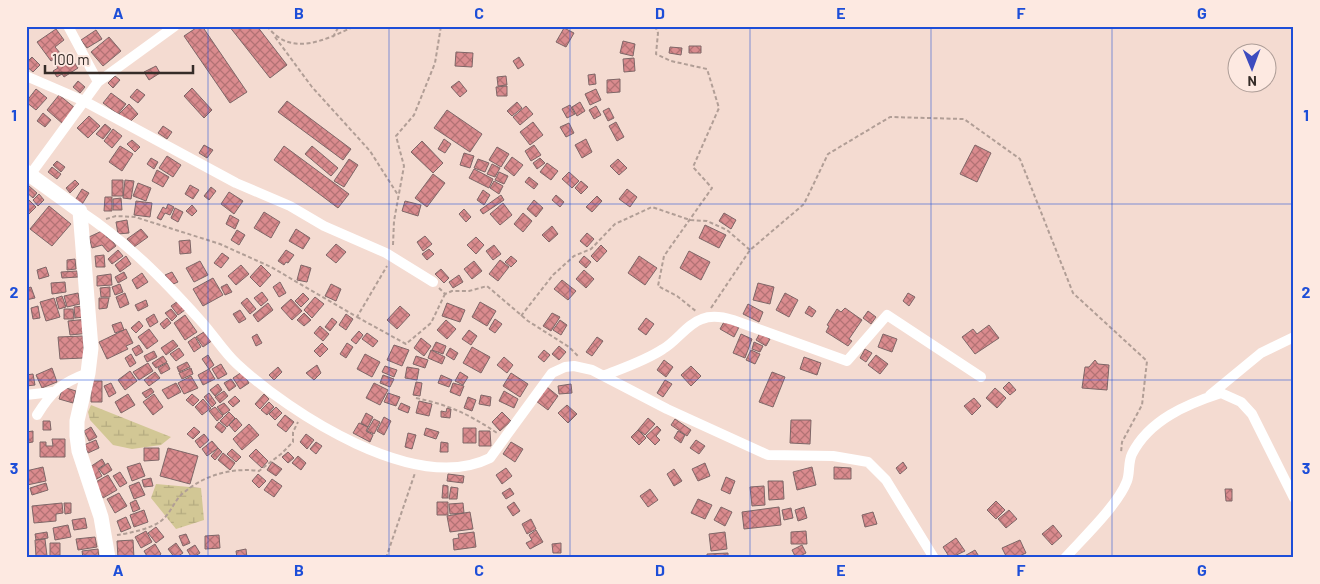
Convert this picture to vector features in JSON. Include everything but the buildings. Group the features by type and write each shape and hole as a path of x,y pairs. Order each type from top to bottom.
{"street":[{"path":"68,26 98,82"},
{"path":"175,26 98,82 28,173 113,233 162,279 234,362 279,400 346,439 386,455 418,464 459,468 475,465 490,458 552,372 574,366 592,370 737,442 768,455 833,456 868,462 886,480 934,558"},
{"path":"26,76 84,101 236,183 290,206 324,226 386,253 432,282"},
{"path":"80,211 91,330 88,373 77,421 77,436 79,451 92,484 105,537 108,558"},
{"path":"603,376 661,351 676,341 694,322 705,318 721,317 847,361 887,315 981,377"},
{"path":"1205,398 1261,353 1294,337"},
{"path":"37,415 52,392 70,380 88,373"},
{"path":"26,395 52,392"},
{"path":"1064,558 1095,526 1127,481 1131,456 1144,435 1168,416 1205,398 1221,394 1241,402 1252,414 1294,498"}],"path":[{"path":"267,26 312,87 370,151 398,195"},
{"path":"332,37 339,26"},
{"path":"275,36 303,46 332,37 355,26"},
{"path":"655,26 658,33 656,54 671,61 707,69 719,108 693,167 712,188 664,256 658,286 677,296 705,318 750,250 804,204 828,154 890,117 964,119 1020,159 1073,293 1147,361 1142,405 1122,442 1120,459"},
{"path":"522,316 553,275 574,256 591,249 615,224 652,207 690,220 707,220 727,230 750,250"},
{"path":"432,282 445,294"},
{"path":"357,317 406,344 431,323 445,294 452,290 469,291 487,286 522,316 569,347 592,370"},
{"path":"416,398 447,404 473,417 505,438"},
{"path":"105,537 128,533 161,522 180,497 202,480 220,472 259,471 293,442 293,432 303,414"},
{"path":"386,558 418,464"}],"green space":[{"path":"91,405 171,437 161,445 132,449 113,445 90,420 88,412"},
{"path":"156,484 201,488 204,520 176,529 151,498"}]}
